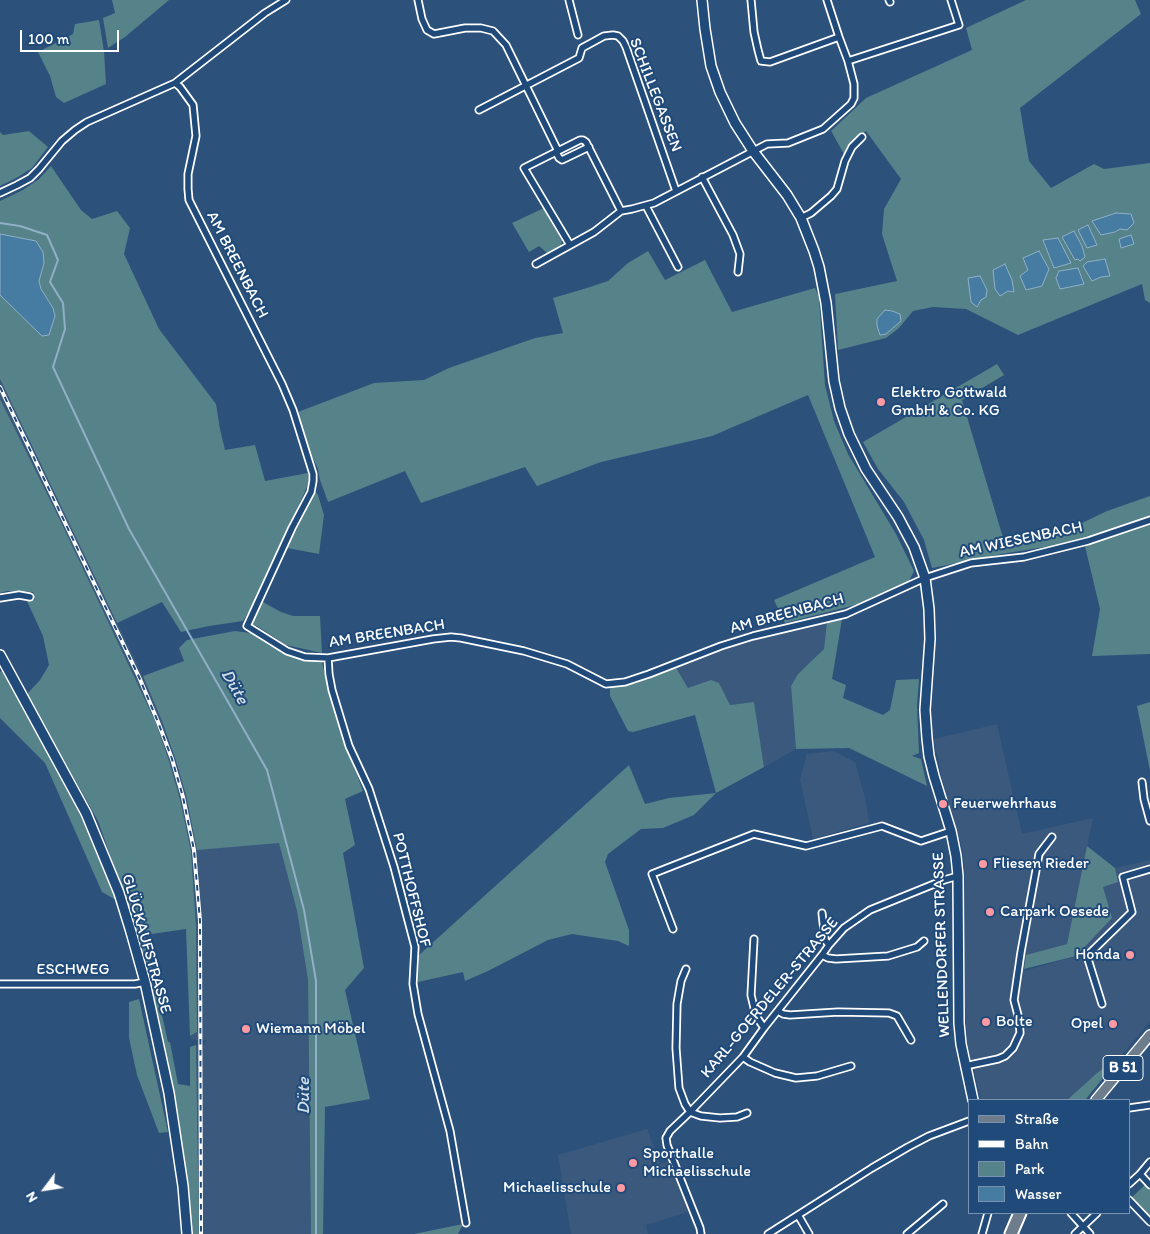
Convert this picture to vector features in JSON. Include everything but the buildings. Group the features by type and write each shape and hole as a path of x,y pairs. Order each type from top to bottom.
{"highway":[{"path":"1003,1234 1011,1214"},
{"path":"1011,1234 1020,1214"}],"main road":[{"name":"B 51","path":"1097,1099 1150,1035"}],"street":[{"path":"0,193 30,178 39,170 62,141 86,122 175,83 265,13 286,0"},
{"path":"418,0 422,20 427,30 434,34 466,28 481,28 493,31 506,45 527,85 559,158 562,160 589,148"},
{"path":"569,0 578,35"},
{"name":"WELLENDORFER STRASSE","path":"702,0 711,66 720,92 735,123 752,151 787,196 801,218 814,251 826,303 834,381 840,408 849,434 866,469 898,517 914,547 926,578 930,639 925,710 927,738 929,756 951,831 956,856 958,876 958,1000 961,1044 973,1099"},
{"path":"751,0 754,32 761,61 770,62 839,37"},
{"path":"536,264 594,232 621,211 646,206 767,144 788,143 824,129 851,104 854,98 854,84 848,61 827,0"},
{"path":"848,61 959,25 951,0"},
{"name":"SCHILLEGASSEN","path":"527,85 579,58 582,48 604,36 618,36 623,41 676,191"},
{"name":"AM BREENBACH","path":"175,83 193,105 196,136 188,174 189,200 282,384 293,410 313,474 311,492 292,528 247,626 287,651 305,656 328,658 433,639 461,638 524,651 567,664 606,684 625,682 753,636 846,614 926,578"},
{"path":"479,110 527,85"},
{"path":"801,218 811,213 832,196 837,189 844,161 852,147 862,138"},
{"path":"570,245 524,168 583,140 586,142 621,211"},
{"path":"702,177 733,235 740,254 738,272"},
{"path":"646,206 678,267"},
{"name":"AM WIESENBACH","path":"926,578 971,563 1024,557 1088,541 1150,520"},
{"path":"0,598 19,595 30,597"},
{"name":"GLÜCKAUFSTRASSE","path":"0,655 86,812 118,893 131,932 145,982 170,1093 183,1186 187,1234"},
{"name":"POTTHOFFSHOF","path":"328,658 332,690 349,746 369,789 394,867 415,947 413,984 418,1014 450,1131 466,1223"},
{"path":"1142,782 1150,822"},
{"path":"673,929 652,874 754,834 806,846 882,826 921,841 951,831"},
{"path":"965,1066 998,1060 1005,1056 1013,1048 1020,1034 1019,1019 1014,1000 1021,952 1039,854 1052,836"},
{"path":"1102,1004 1087,956 1132,912 1123,877 1150,869"},
{"name":"KARL-GOERDELER-STRASSE","path":"701,1234 668,1145 666,1138 670,1132 743,1057 828,945 844,928 870,910 958,876"},
{"path":"822,914 825,940 828,945"},
{"path":"754,939 751,995 756,1016 764,1028"},
{"path":"822,955 836,959 888,956 916,947 924,940"},
{"path":"686,969 681,981 677,1004 676,1048 679,1088 685,1104 690,1112 701,1116 736,1117 747,1113"},
{"name":"ESCHWEG","path":"0,984 135,984 145,982"},
{"path":"778,1011 790,1015 838,1012 889,1014 897,1016 911,1040"},
{"path":"743,1057 775,1073 796,1078 817,1076 851,1066"},
{"path":"1130,1108 1150,1105"},
{"path":"768,1234 908,1147 929,1136 968,1121"},
{"path":"1130,1183 1150,1162"},
{"path":"1140,1174 1150,1185"},
{"path":"1130,1201 1150,1222"},
{"path":"907,1234 944,1204"},
{"path":"982,1234 988,1214"},
{"path":"1072,1214 1090,1234"},
{"path":"1075,1234 1096,1214"},
{"path":"798,1215 809,1234"}],"shaded area":[{"path":"0,379 143,676 162,721 186,795 197,849 279,842 297,911 308,980 311,1234 199,1234 196,1045 205,1045 206,1040 193,1040 190,1038 190,1036 197,1032 196,927 191,851 180,799 156,723 60,520 0,399"},
{"path":"827,621 824,649 798,674 791,686 796,749 764,767 754,702 730,705 719,683 688,688 675,666 732,645 778,631"},
{"path":"997,724 1022,834 1093,818 1067,944 1026,955 1024,971 1076,956 1103,887 1118,882 1115,868 1150,860 1150,1021 1123,1054 1097,1073 1068,1099 981,1099 967,1042 964,986 965,876 963,851 941,775 934,739"},
{"path":"833,751 855,762 866,801 869,823 813,839 800,779 807,754"},
{"name":"Michaelisschule","path":"647,1129 660,1164 669,1161 688,1212 646,1225 648,1234 571,1234 558,1155"}],"green space":[{"path":"112,0 169,0 125,37 108,48 103,18 115,13"},
{"path":"1026,0 1135,0 1141,14 1020,108 1029,161 1051,188 1094,164 1104,169 1150,163 1150,303 1145,300 1142,284 1018,335 966,309 933,307 913,311 899,328 886,338 838,350 835,294 897,281 882,234 884,209 901,179 866,131 853,141 844,154 831,131 866,98 972,50 966,28"},
{"path":"99,20 104,51 106,84 64,103 56,97 50,76 38,52 73,34 75,24"},
{"path":"29,131 48,147 32,168 0,186 0,132 3,135"},
{"path":"51,166 81,210 92,219 117,211 130,228 124,254 159,329 216,404 225,450 255,445 265,481 308,473 309,482 281,547 257,599 243,621 181,632 162,602 117,623 0,379 0,201 23,190 39,179"},
{"path":"544,208 562,241 561,245 547,253 539,246 529,252 512,223"},
{"path":"648,251 665,280 705,260 732,312 815,288 819,297 825,385 834,421 848,454 896,534 914,571 908,583 863,603 785,623 774,600 875,557 808,395 712,436 601,462 537,486 525,467 421,503 405,471 328,502 318,469 308,448 298,412 374,383 424,380 449,368 535,338 563,333 553,298 608,281 628,263"},
{"path":"997,364 1004,375 962,400 1004,541 1065,531 1107,511 1150,496 1150,654 1092,656 1100,609 1083,538 1052,546 932,568 924,540 904,502 878,469 863,442"},
{"path":"0,399 60,520 156,723 169,761 180,799 191,851 196,927 197,1032 190,1036 186,929 145,935 153,976 150,974 137,931 98,821 27,694 40,680 49,665 43,636 26,599 35,600 33,592 7,591 0,593"},
{"path":"314,490 318,495 324,515 319,554 287,548"},
{"path":"261,601 293,616 320,616 322,653 286,645 257,626 250,624"},
{"path":"842,619 832,679 846,685 843,698 883,715 890,710 896,680 919,679 917,706 919,753 912,756 921,759 927,786 849,748 796,749 791,686 798,674 824,649 827,621"},
{"path":"235,631 250,633 272,647 301,659 322,662 341,731 363,791 345,799 355,845 343,853 364,968 345,990 370,1099 325,1107 323,1234 311,1234 308,980 297,911 279,843 197,850 186,795 175,758 143,676 184,661 179,648 187,640"},
{"path":"675,666 688,688 711,680 719,683 730,705 754,702 764,767 716,793 695,715 633,732 628,731 610,696 610,688"},
{"path":"7,667 78,806 116,900 102,892 45,763 0,718 0,672"},
{"path":"1150,702 1150,771 1137,706"},
{"path":"629,765 645,804 669,798 716,793 694,815 663,828 641,829 608,854 605,862 629,930 629,946 618,941 572,934 548,940 465,981 463,972 418,982 419,955"},
{"path":"1087,846 1115,868 1118,882 1103,887 1112,918 1076,956 1024,969 1026,955 1067,944"},
{"path":"155,984 168,1042 170,1042 178,1084 190,1086 190,1047 196,1045 199,1234 190,1234 187,1186 179,1120 152,986"},
{"path":"139,999 168,1132 159,1133 137,1075 129,1038 129,1002"},
{"path":"1123,1054 1086,1099 1068,1099 1097,1073"},
{"path":"1145,1185 1150,1190 1150,1217 1131,1198"},
{"path":"463,1224 458,1234 414,1234"}],"water":[{"path":"1116,213 1131,214 1134,223 1127,230 1120,229 1101,235 1092,221"},
{"path":"1088,225 1097,245 1087,248 1078,230"},
{"path":"1074,231 1082,246 1085,257 1080,261 1078,259 1075,260 1062,237"},
{"path":"0,234 36,241 43,252 44,263 39,281 41,289 53,308 55,316 49,335 42,336 0,295"},
{"path":"1131,235 1134,244 1121,248 1119,239"},
{"path":"1058,238 1071,263 1054,268 1043,240"},
{"path":"1039,251 1049,269 1042,286 1026,290 1020,276 1028,270 1023,258"},
{"path":"1105,259 1110,276 1092,281 1083,266 1087,262"},
{"path":"1005,264 1012,280 1014,292 1008,291 1000,296 995,289 993,270"},
{"path":"1078,268 1084,284 1060,289 1056,278 1059,271"},
{"path":"980,276 987,290 986,297 981,300 977,307 971,302 968,278"},
{"path":"885,310 900,314 901,321 886,334 880,335 877,319"}],"waterway":[{"name":"Düte","path":"0,223 20,226 47,235 58,260 50,282 63,303 65,329 53,367 129,529 267,770 304,910 316,981 316,1234"}],"railway":[{"path":"0,387 139,677 172,759 183,797 194,850 200,921 201,1234"}],"place":[{"name":"Elektro Gottwald GmbH & Co. KG","path":"881,402"},
{"name":"Feuerwehrhaus","path":"943,804"},
{"name":"Fliesen Rieder","path":"983,864"},
{"name":"Carpark Oesede","path":"990,912"},
{"name":"Honda","path":"1130,955"},
{"name":"Bolte","path":"986,1022"},
{"name":"Opel","path":"1113,1024"},
{"name":"Wiemann Möbel","path":"246,1029"},
{"name":"Sporthalle Michaelisschule","path":"633,1163"},
{"name":"Michaelisschule","path":"621,1188"}]}
